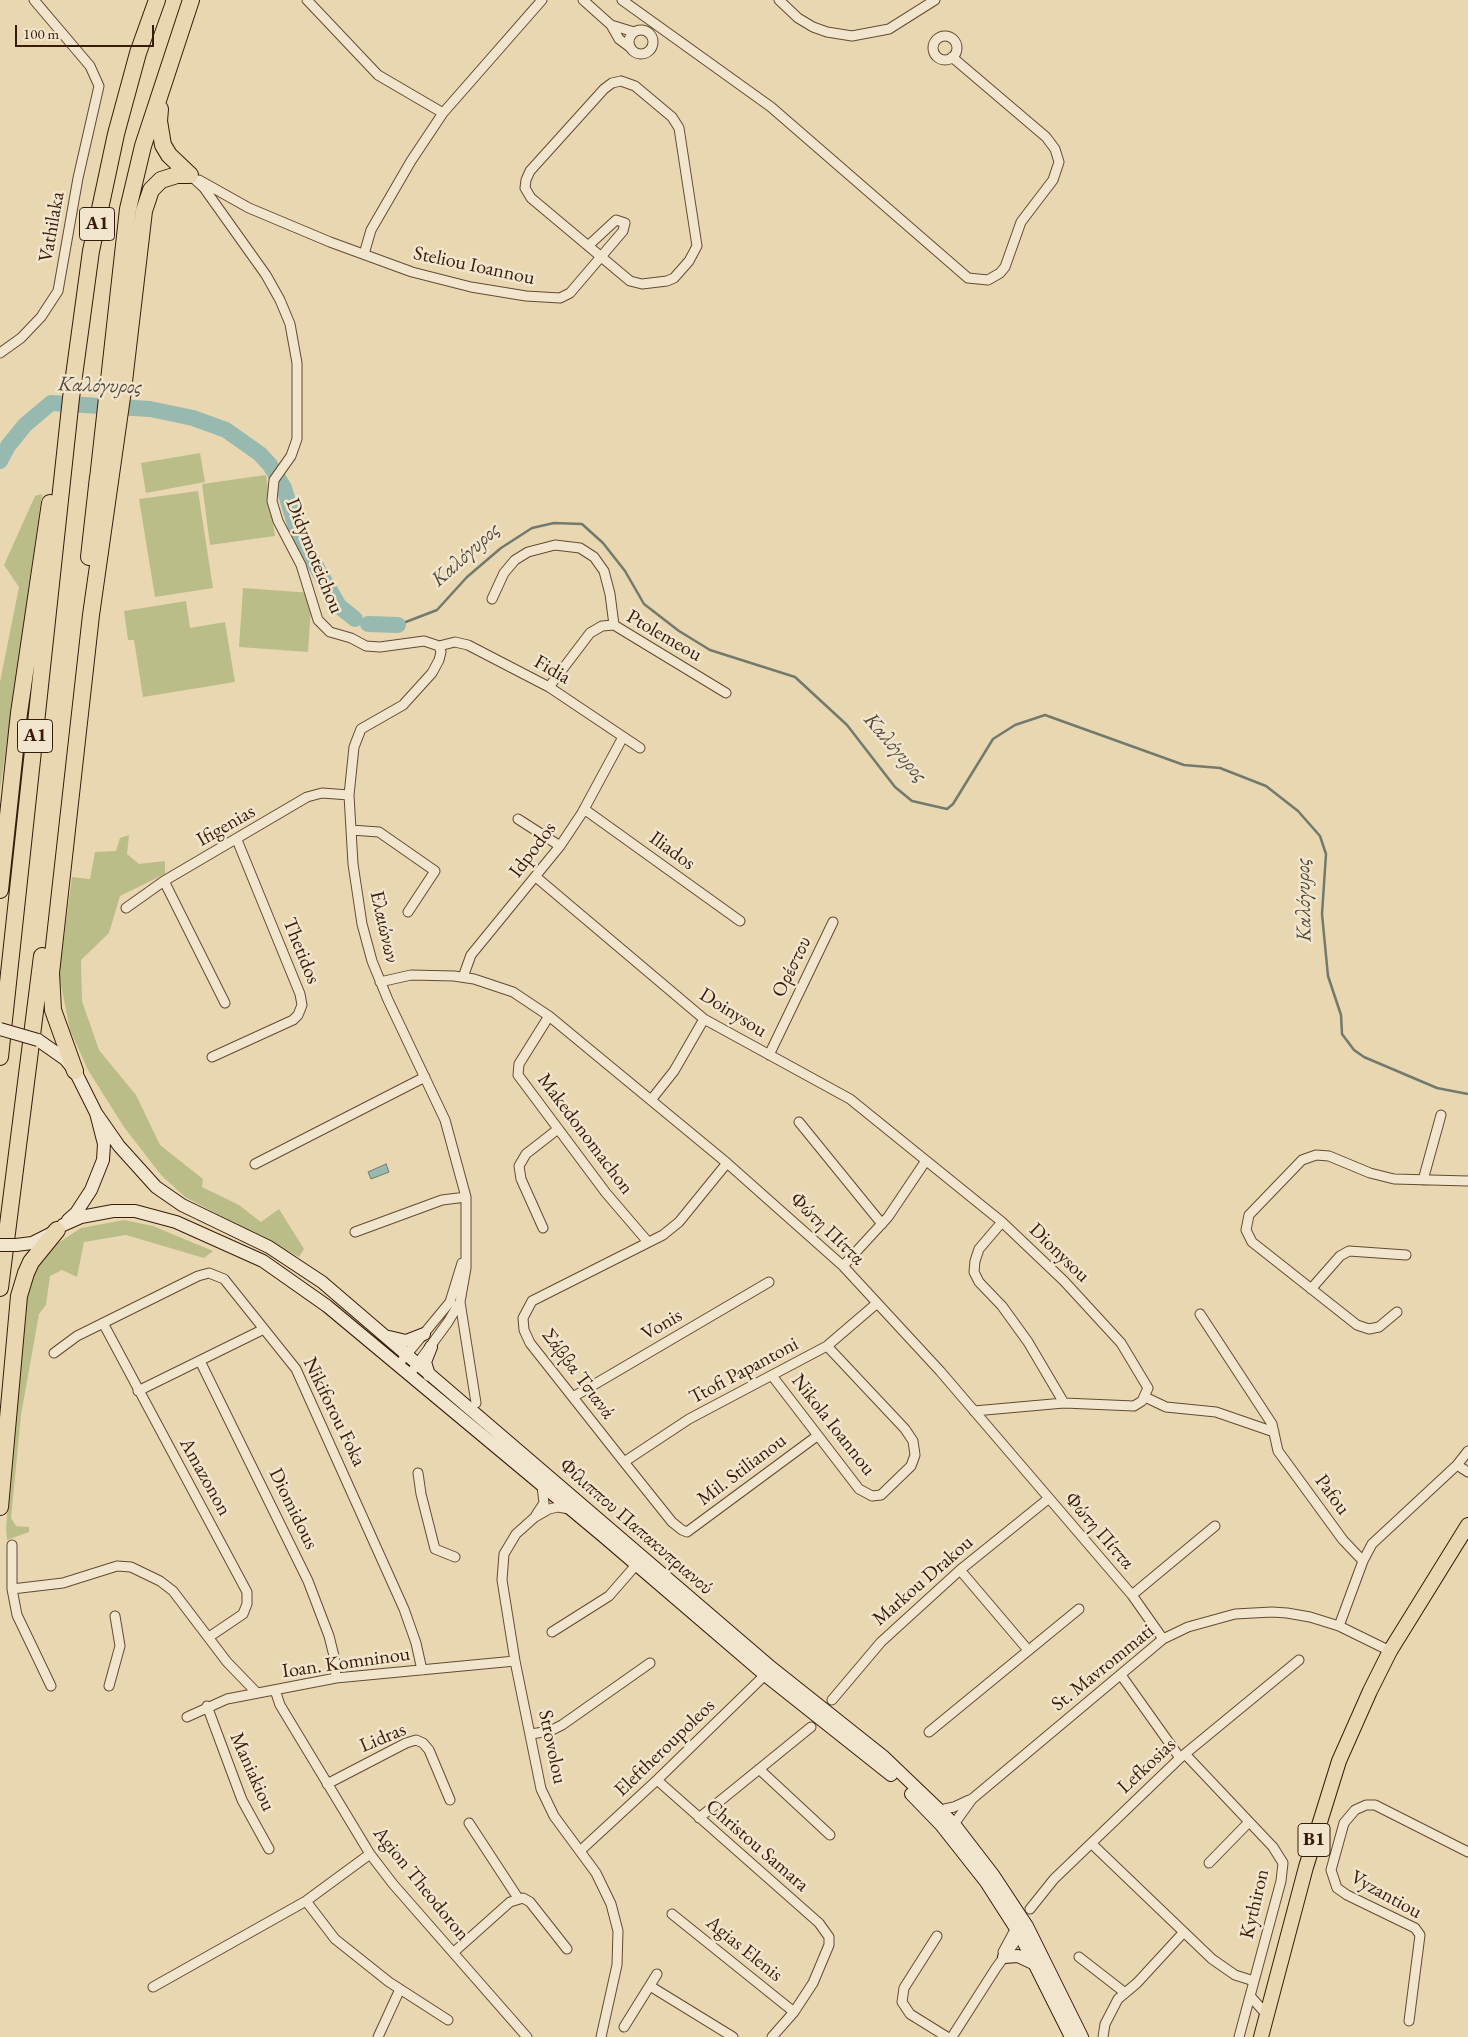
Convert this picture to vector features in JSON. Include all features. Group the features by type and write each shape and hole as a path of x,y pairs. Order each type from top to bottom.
{"highway":[{"name":"A1","path":"0,1057 66,397 91,251 116,134 138,53 156,0"},
{"name":"A1","path":"0,1288 37,999 128,209 143,146 191,0"},
{"path":"162,89 159,121 163,146 168,155 190,175"},
{"path":"75,1071 53,1010 51,972 91,615 123,390 144,211 150,190 161,180 177,175 190,175"},
{"path":"0,890 19,712 59,469"},
{"path":"91,615 98,475"},
{"path":"0,1507 17,1315 22,1282 31,1262 60,1227"}],"main road":[{"path":"0,1029 38,1040 65,1059 75,1071 96,1113 104,1144 98,1175 76,1213 60,1227 32,1243 0,1245"},
{"name":"Φίλιππου Παπακυπριανού","path":"96,1113 119,1146 156,1187 182,1205 269,1247 322,1282 384,1335 402,1360"},
{"name":"Φίλιππου Παπακυπριανού","path":"60,1227 81,1217 124,1211 151,1214 176,1222 263,1261 312,1294 414,1369 636,1565 874,1760 923,1805 986,1882 1023,1923 1035,1964 1071,2037"},
{"path":"384,1335 406,1341 424,1334"},
{"path":"430,1376 425,1362 431,1346"},
{"name":"Φίλιππου Παπακυπριανού","path":"414,1369 430,1376 768,1672 880,1753 940,1810 954,1824 994,1876 1023,1923 1082,2037"},
{"name":"B1","path":"1261,2037 1306,1867 1331,1783 1370,1691 1390,1651 1468,1525"},
{"path":"1004,1957 1018,1956 1035,1964"}],"street":[{"name":"Vathilaka","path":"0,353 21,338 42,318 58,291 78,178 99,86 90,66 34,0"},
{"path":"307,0 378,75 443,113"},
{"path":"364,254 371,230 411,161 443,113 542,0"},
{"path":"583,0 611,25 619,39 639,54 650,50 653,40 649,33 642,30 634,32 611,25"},
{"path":"622,0 771,107 968,278 988,280 1000,273 1005,267 1021,222 1057,170 1058,156 1046,138 952,58"},
{"path":"779,0 798,18 814,27 827,32 852,36 889,29 911,18 935,0"},
{"path":"649,33 656,26"},
{"path":"631,48 630,39 634,32"},
{"path":"626,82 635,86 672,116 679,128 697,246 693,256 678,274 664,282 632,282 588,246 531,198 526,192 526,180 604,88 612,83 626,82"},
{"name":"Steliou Ioannou","path":"190,175 249,208 412,272 441,280 526,296 552,299 570,294 624,230 624,221 616,220 588,246"},
{"name":"Didymoteichou","path":"190,175 204,188 262,269 280,300 290,324 297,363 297,439 291,456 276,477 272,492 275,511 301,565 316,614 326,630 366,646 380,647 424,641 440,646"},
{"path":"492,599 504,573 521,556 533,549 555,545 580,548 594,557 604,571 610,594 614,625"},
{"name":"Ptolemeou","path":"549,687 590,632 602,626 614,625 726,693"},
{"name":"Fidia","path":"440,646 455,642 468,644 549,687 640,748"},
{"name":"Ελαιώνων","path":"414,1369 460,1302 465,1281 468,1239 466,1196 445,1120 372,961 362,924 351,830 349,795 354,746 361,729 403,705 432,673 439,660 440,646"},
{"name":"Idpodos","path":"463,977 471,955 560,846 584,809 623,737"},
{"name":"Ifigenias","path":"126,908 164,881 237,840 307,797 322,793 349,795"},
{"name":"Iliados","path":"584,809 740,921"},
{"path":"518,819 560,846"},
{"path":"351,830 379,832 434,871 408,912"},
{"name":"Thetidos","path":"212,1057 292,1020 298,1015 302,1005 300,994 237,840"},
{"name":"Doinysou","path":"536,877 704,1019 850,1099 925,1162"},
{"path":"164,881 225,1003"},
{"name":"Ορέστου","path":"769,1056 833,922"},
{"name":"Φώτη Πίττα","path":"380,982 411,975 463,977 513,992 549,1016 727,1163 843,1266 876,1304 940,1371 1132,1595 1163,1639"},
{"name":"Makedonomachon","path":"549,1016 517,1070 523,1082 606,1193 648,1242"},
{"path":"651,1100 674,1071 704,1019"},
{"path":"255,1164 424,1077"},
{"path":"1423,1180 1441,1115"},
{"path":"799,1122 882,1224"},
{"path":"543,1228 521,1179 519,1166 526,1154 558,1129"},
{"path":"1396,1312 1382,1326 1365,1328 1357,1324 1252,1242 1245,1225 1252,1211 1302,1160 1316,1155 1324,1155 1383,1177 1468,1181"},
{"path":"843,1266 882,1224 925,1162"},
{"name":"Dionysou","path":"925,1162 1002,1222 1064,1281 1121,1342 1148,1388 1145,1397"},
{"name":"Σάββα Τσιανά","path":"687,1532 672,1522 530,1343 523,1324 524,1312 536,1299 663,1235 680,1222 727,1163"},
{"path":"355,1232 442,1200 466,1196"},
{"path":"1002,1222 980,1249 975,1261 974,1272 979,1282 1002,1306 1028,1342 1064,1402"},
{"name":"Ελαιώνων","path":"402,1360 450,1302 468,1239"},
{"path":"1311,1289 1340,1256 1349,1251 1406,1254"},
{"name":"Nikiforou Foka","path":"54,1353 77,1336 198,1276 209,1273 218,1275 227,1282 292,1362 305,1387 404,1609 416,1643 422,1670"},
{"name":"Vonis","path":"572,1397 768,1282"},
{"path":"460,1302 476,1403"},
{"name":"Ttofi Papantoni","path":"624,1462 689,1419 773,1377 827,1346 876,1304"},
{"name":"Pafou","path":"1200,1314 1272,1424 1278,1451 1343,1540 1363,1561"},
{"name":"Amazonon","path":"103,1323 247,1592 247,1604 243,1614 209,1637"},
{"path":"138,1391 264,1329"},
{"name":"Nikola Ioannou","path":"773,1377 859,1489 866,1494 881,1495 906,1472 914,1458 914,1445 905,1429 827,1346"},
{"name":"Diomidous","path":"200,1361 308,1581 329,1636 334,1656 336,1678"},
{"path":"974,1411 1064,1402 1128,1407 1138,1404 1145,1397 1166,1407 1216,1412 1274,1432"},
{"name":"Mil. Stilianou","path":"687,1532 817,1436"},
{"path":"1339,1626 1363,1561 1372,1544 1457,1465 1468,1451"},
{"path":"1457,1465 1468,1472"},
{"path":"418,1474 420,1494 434,1549 455,1557"},
{"name":"Strovolou","path":"542,1484 544,1503 535,1517 512,1539 502,1562 502,1580 515,1661 541,1789 554,1816 580,1851 604,1889 618,1931 617,1965 601,2037"},
{"name":"Markou Drakou","path":"832,1700 881,1642 960,1570 1048,1499"},
{"name":"Strovolou","path":"535,1517 554,1507 572,1510"},
{"path":"1132,1595 1215,1526"},
{"path":"12,1545 12,1589 17,1615 52,1686"},
{"path":"552,1632 609,1596 636,1565"},
{"path":"12,1589 64,1583 117,1566 126,1566 167,1585 180,1597 227,1662 256,1693"},
{"path":"960,1570 1028,1650"},
{"path":"929,1732 1079,1609"},
{"name":"St. Mavrommati","path":"954,1824 972,1799 1163,1639 1204,1621 1255,1612 1294,1614 1339,1626 1390,1651"},
{"path":"109,1686 120,1646 115,1616"},
{"name":"Lefkosias","path":"952,2037 1023,1923 1054,1879 1183,1756 1299,1660"},
{"name":"Ioan. Komninou","path":"187,1717 207,1706 256,1693 336,1678 515,1661"},
{"path":"530,1734 550,1731 562,1725 650,1663"},
{"name":"Eleftheroupoleos","path":"580,1851 657,1780 768,1672"},
{"name":"Kythiron","path":"1121,1675 1183,1756 1280,1855 1283,1871 1239,2037"},
{"name":"Agion Theodoron","path":"275,1690 280,1705 370,1854 393,1884 527,2037"},
{"name":"Maniakiou","path":"207,1706 242,1800 269,1849"},
{"path":"698,1818 811,1726"},
{"name":"Lidras","path":"327,1784 406,1743 416,1740 423,1743 429,1750 450,1800"},
{"path":"759,1769 830,1835"},
{"name":"Christou Samara","path":"657,1780 827,1932 830,1940 813,1983 794,2012"},
{"name":"St. Mavrommati","path":"940,1810 954,1807 972,1799"},
{"name":"Vyzantiou","path":"1409,2021 1420,1935 1415,1928 1347,1896 1337,1888 1331,1870 1344,1823 1348,1816 1358,1808 1375,1805 1468,1852"},
{"path":"1209,1863 1249,1822"},
{"path":"469,1823 518,1898"},
{"path":"1092,1844 1183,1933 1228,1971 1242,1979 1254,1981"},
{"path":"153,1987 306,1901 370,1854"},
{"path":"454,1952 510,1902 518,1898 523,1898 530,1902 567,1949"},
{"path":"306,1901 335,1939 400,1989 448,2020"},
{"name":"Agias Elenis","path":"672,1914 794,2012"},
{"name":"Lefkosias","path":"996,1968 1023,1923"},
{"path":"1104,2037 1108,2016 1124,1992 1137,1983 1183,1933"},
{"path":"937,1936 904,1988 902,2002 910,2014 947,2037"},
{"path":"1079,1956 1124,1992"},
{"path":"624,2027 657,1974"},
{"path":"650,1986 733,2037"},
{"path":"378,2037 400,1989"},
{"path":"1251,1997 1267,2015"},
{"path":"772,2037 794,2012"}],"green space":[{"path":"200,453 205,482 146,493 141,463"},
{"path":"266,475 275,536 210,545 202,484"},
{"path":"198,491 213,588 155,597 139,499"},
{"path":"42,494 0,791 0,682 19,587 4,565 35,496"},
{"path":"243,588 312,593 308,652 239,647"},
{"path":"186,601 190,628 225,622 235,682 143,697 134,640 128,640 124,611"},
{"path":"129,835 127,854 139,864 165,861 165,874 120,896 109,933 81,960 82,1001 99,1050 136,1095 160,1145 203,1179 202,1187 239,1205 261,1222 279,1209 304,1249 299,1257 185,1197 161,1175 124,1127 88,1070 70,1030 59,975 72,877 90,879 95,852 116,851 120,838"},
{"path":"124,1220 153,1226 213,1251 204,1258 126,1235 84,1242 77,1277 62,1270 50,1276 46,1305 39,1314 21,1415 11,1518 16,1526 29,1527 29,1532 7,1540 6,1529 22,1308 33,1269 55,1245 81,1228"}],"water":[{"path":"386,1164 389,1172 371,1179 368,1172"}],"waterway":[{"name":"Καλόγυρος","path":"0,461 8,446 25,425 51,403 150,409 193,418 226,430 260,454 270,465 284,488 298,534 309,554 339,606 355,619"},
{"name":"Καλόγυρος","path":"398,625 437,610 467,577 501,548 532,528 554,523 582,524 603,543 625,571 644,604 679,631 710,650 795,677 847,725 895,787 912,801 947,809 953,804 993,739 1015,725 1045,715 1184,765 1220,768 1266,786 1298,811 1320,836 1326,854 1322,914 1328,976 1341,1015 1342,1034 1354,1050 1364,1057 1437,1088 1468,1094"},
{"name":"Καλόγυρος","path":"368,624 398,625"}]}
